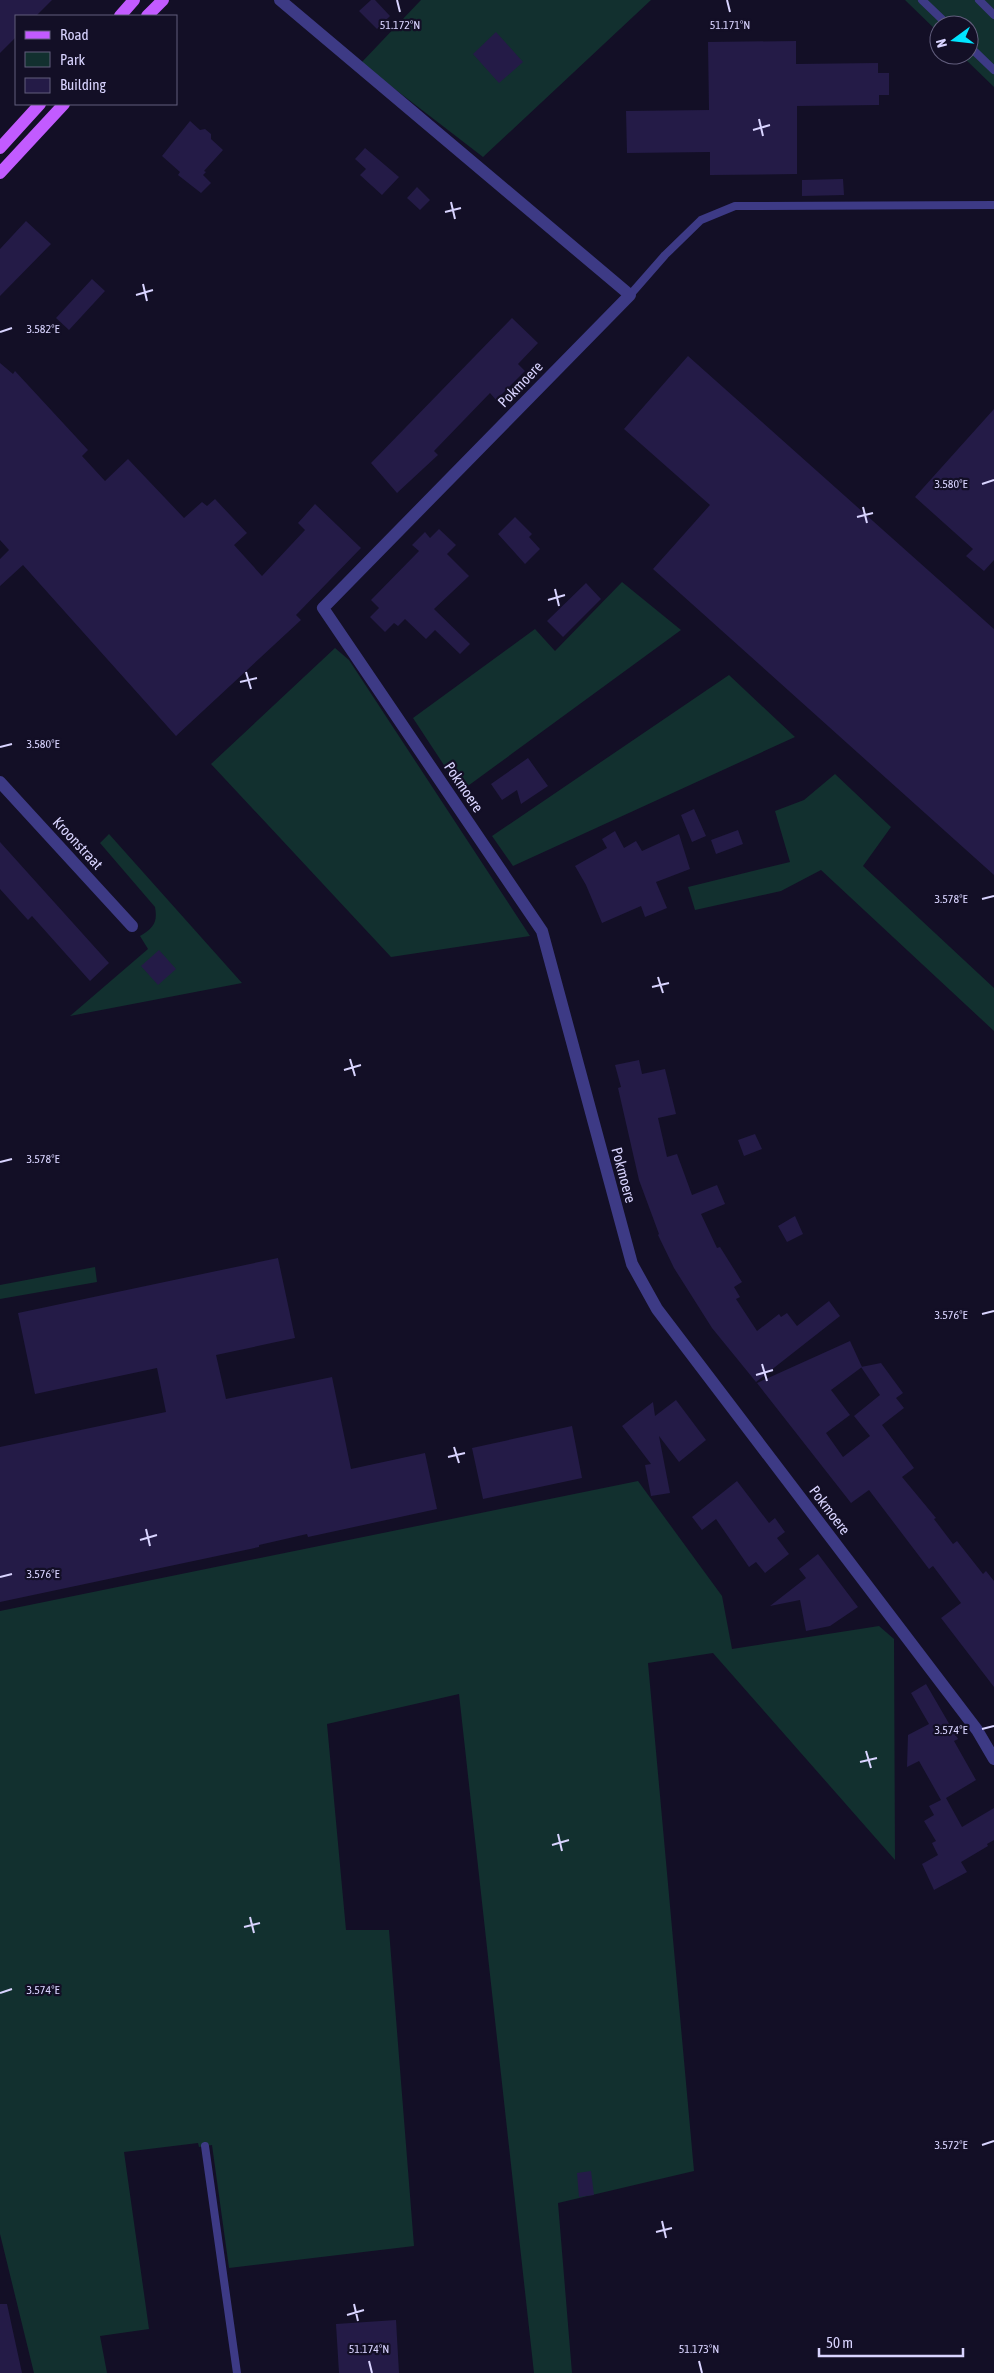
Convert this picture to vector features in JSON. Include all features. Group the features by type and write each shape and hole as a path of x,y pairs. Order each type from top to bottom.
{"main road":[{"path":"121,15 134,0"},
{"path":"148,15 163,0"},
{"path":"0,148 39,105"},
{"path":"0,173 63,105"}],"street":[{"path":"280,0 630,295"},
{"name":"Pokmoere","path":"630,295 323,608 542,930 632,1264 657,1309 977,1730 994,1759"},
{"name":"Kroonstraat","path":"0,782 132,926"}],"lane":[{"path":"922,0 938,15"},
{"path":"978,0 994,15"},
{"path":"979,54 993,66"},
{"path":"630,295 665,255 701,220 735,206 994,206"},
{"path":"205,2146 237,2373"}],"green space":[{"path":"421,0 651,0 483,157 361,63"},
{"path":"905,0 994,0 994,87 971,65 979,65 979,15 929,15 929,23"},
{"path":"622,582 681,630 461,791 413,718 535,629 555,651"},
{"path":"335,648 349,660 530,936 391,957 211,764"},
{"path":"729,675 795,737 513,866 492,836"},
{"path":"835,774 891,827 863,866 994,988 994,1031 821,870 781,891 695,910 688,887 790,862 775,811 804,800"},
{"path":"109,834 242,983 70,1016 148,949 140,936 151,928 156,917 155,907 100,843"},
{"path":"95,1267 97,1282 0,1299 0,1285"},
{"path":"638,1481 722,1596 732,1649 879,1626 894,1639 895,1860 713,1653 648,1663 694,2171 558,2203 572,2373 534,2373 459,1694 327,1724 346,1930 389,1930 414,2246 229,2268 212,2145 199,2147 198,2143 124,2152 149,2329 100,2336 107,2373 34,2373 0,2234 0,1611"}],"building":[{"path":"0,0 52,0 37,15 15,15 15,38 0,53"},
{"path":"371,0 375,0 390,16 377,29 359,11"},
{"path":"496,32 523,62 499,83 473,54"},
{"path":"796,41 796,64 878,63 878,73 889,73 889,95 879,95 879,105 797,106 797,174 710,175 710,152 627,153 626,111 709,110 708,42"},
{"path":"190,121 200,130 205,129 211,134 211,139 223,150 204,171 206,172 203,175 211,183 201,193 178,175 180,172 162,156"},
{"path":"365,148 399,177 382,195 360,175 366,169 355,159"},
{"path":"843,179 844,195 802,196 802,180"},
{"path":"417,187 430,200 420,210 407,198"},
{"path":"26,221 51,244 0,296 0,249"},
{"path":"92,279 105,291 69,330 56,318"},
{"path":"512,318 538,343 518,364 525,371 496,400 490,393 434,451 438,455 397,493 371,463"},
{"path":"688,356 994,629 994,875 653,569 710,505 624,429"},
{"path":"0,363 13,374 15,371 88,450 82,456 105,481 128,459 184,518 202,502 207,506 215,499 247,533 234,545 262,576 305,530 298,523 315,504 361,548 296,615 301,620 176,736 23,565 0,586 0,559 9,550 0,540"},
{"path":"994,409 994,560 984,571 966,556 973,549 915,497"},
{"path":"515,517 532,534 529,537 540,549 525,564 498,534"},
{"path":"439,529 456,545 447,554 469,576 434,609 470,644 460,654 435,630 426,639 405,619 398,626 394,623 385,632 370,617 379,608 371,600 419,551 412,545 425,532 430,538"},
{"path":"586,583 601,599 563,637 547,621"},
{"path":"528,758 548,786 521,804 517,790 502,800 491,784"},
{"path":"694,809 706,836 692,842 681,815"},
{"path":"738,830 743,844 716,854 711,840"},
{"path":"615,831 624,848 636,841 642,851 679,834 690,869 656,882 667,908 645,917 641,906 602,923 586,885 575,866 607,848 602,839"},
{"path":"0,842 109,963 90,981 32,916 28,920 0,889"},
{"path":"159,950 176,969 158,985 141,966"},
{"path":"639,1060 642,1074 665,1069 676,1114 658,1118 667,1157 677,1154 692,1195 717,1185 725,1204 701,1214 717,1248 720,1247 742,1282 734,1287 740,1297 736,1299 757,1331 779,1314 781,1317 787,1313 797,1326 829,1301 840,1316 756,1382 712,1328 674,1268 658,1235 639,1180 618,1088 621,1087 615,1065"},
{"path":"755,1134 762,1149 744,1156 738,1140"},
{"path":"795,1216 803,1234 787,1242 778,1226"},
{"path":"278,1258 295,1338 216,1355 226,1399 332,1377 351,1469 425,1453 437,1509 308,1537 307,1534 259,1545 259,1547 0,1602 0,1447 166,1412 157,1368 35,1394 18,1313"},
{"path":"850,1341 862,1367 881,1363 903,1393 896,1398 904,1408 882,1425 914,1468 902,1477 936,1518 934,1519 953,1544 957,1541 983,1574 986,1571 994,1581 994,1687 941,1618 961,1603 933,1566 929,1569 869,1490 851,1503 757,1383","holes":["861,1367 880,1395 854,1416 870,1436 843,1457 826,1433 850,1415 831,1390"]},
{"path":"676,1400 706,1440 679,1462 659,1436 670,1493 651,1496 645,1465 651,1464 622,1426 653,1402 655,1416"},
{"path":"572,1426 582,1478 483,1499 472,1448"},
{"path":"737,1481 769,1523 775,1518 785,1532 777,1538 789,1554 765,1573 756,1562 749,1567 716,1519 702,1530 692,1517"},
{"path":"818,1554 858,1607 830,1626 806,1631 800,1600 770,1606 806,1578 799,1569"},
{"path":"926,1684 958,1739 954,1741 976,1780 946,1798 962,1827 994,1808 994,1840 987,1844 988,1846 961,1862 967,1872 934,1890 922,1864 938,1855 932,1843 936,1841 924,1821 934,1815 929,1806 941,1800 919,1761 907,1767 908,1735 929,1724 911,1693"},
{"path":"591,2171 594,2195 579,2197 577,2173"},
{"path":"0,2304 7,2304 22,2373 0,2373"},
{"path":"396,2320 399,2373 339,2373 336,2324"}]}
